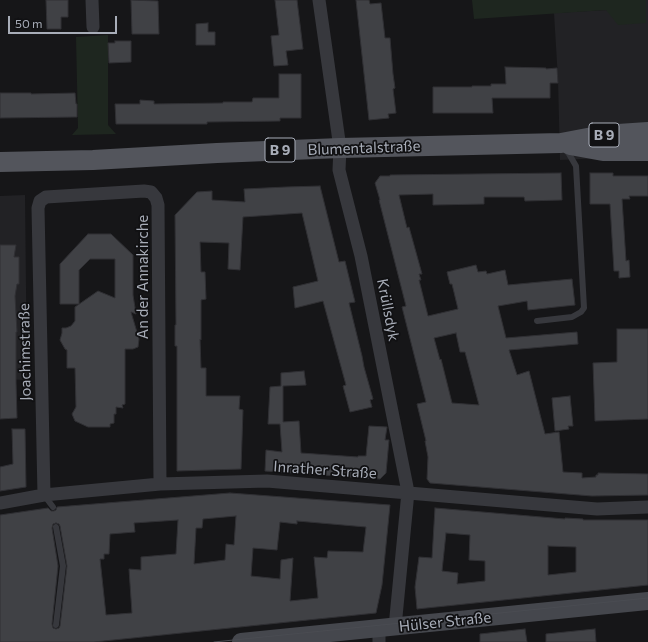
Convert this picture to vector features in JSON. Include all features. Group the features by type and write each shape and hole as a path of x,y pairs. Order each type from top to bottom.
{"main road":[{"name":"Blumentalstraße","path":"0,162 93,160 340,148 560,144 603,135 648,132"},
{"name":"Blumentalstraße","path":"560,144 603,152 648,151"}],"street":[{"path":"92,0 93,27"},
{"name":"Krüllsdyk","path":"319,0 340,148 339,170 361,256 408,492 384,632"},
{"name":"An der Annakirche","path":"38,208 40,201 46,197 144,191 151,192 156,198 158,205 160,484"},
{"name":"Joachimstraße","path":"38,208 44,495"},
{"name":"Inrather Straße","path":"0,503 44,495 160,484 267,481 597,509 648,507"},
{"name":"Hülser Straße","path":"241,642 384,632 648,601"}],"lane":[{"path":"537,321 572,317 581,312 584,308 576,166 570,154 560,144"},
{"path":"44,495 53,507"},
{"path":"56,527 63,566 56,625"}],"shaded area":[{"path":"472,0 646,0 646,23 618,25 606,10 474,19"},
{"path":"646,0 648,0 648,156 560,160 558,79 554,13 606,10 646,23"},
{"path":"108,35 108,125 116,134 72,135 78,128 76,37"},
{"path":"25,195 27,380 0,379 0,196"}],"building":[{"path":"46,0 68,0 68,17 61,17 61,29 47,29"},
{"path":"131,0 158,1 159,34 132,34"},
{"path":"275,0 297,0 303,49 286,51 288,65 274,66 271,36 279,35"},
{"path":"356,0 369,0 370,4 381,3 385,38 390,38 395,88 393,89 396,113 388,114 389,118 369,120"},
{"path":"208,23 208,32 215,32 215,45 196,45 196,24"},
{"path":"115,41 131,41 131,62 109,63 108,43 115,43"},
{"path":"505,67 546,69 557,68 558,83 550,83 550,98 492,98 493,113 433,113 433,87 472,87 491,86 491,84 506,84"},
{"path":"279,74 301,74 301,118 280,118 280,121 207,122 207,124 116,124 115,104 140,104 140,100 154,101 154,104 252,102 253,98 279,98"},
{"path":"0,93 75,93 77,117 0,118"},
{"path":"561,173 562,200 525,201 524,197 484,197 484,204 433,205 433,194 399,195 407,228 409,227 422,274 419,274 421,280 419,280 428,316 458,309 452,284 450,284 447,272 476,265 478,272 486,271 487,274 505,270 508,285 572,279 575,305 528,310 527,301 498,306 506,338 577,332 578,344 509,350 517,375 529,371 545,434 559,432 563,472 582,473 582,478 596,477 598,473 648,474 648,495 592,496 430,483 427,479 428,457 426,441 417,404 426,402 402,307 406,306 375,183 380,176","holes":["456,333 460,352 465,352 479,405 452,403 434,338"]},
{"path":"590,173 613,173 613,176 648,176 648,196 629,196 630,199 622,199 626,261 629,260 630,277 619,278 619,271 614,271 610,204 590,204"},
{"path":"320,186 339,262 345,261 355,302 349,303 373,399 370,400 372,407 350,412 343,386 346,385 323,301 295,308 293,287 318,281 302,213 243,217 240,270 228,269 229,243 200,242 201,272 205,272 206,299 201,300 201,368 206,368 206,396 240,396 239,409 243,410 241,469 177,471 175,215 197,192 212,191 212,200 245,202 244,189"},
{"path":"88,234 111,234 133,255 133,295 136,314 131,312 139,339 138,347 133,349 125,349 125,404 122,405 123,408 116,407 114,423 110,424 110,427 88,427 75,421 72,414 76,407 75,368 67,368 67,350 60,340 62,328 71,326 75,321 75,307 98,291 115,298 115,259 90,259 79,270 79,304 60,304 60,264"},
{"path":"0,245 16,245 14,257 19,257 19,284 17,284 15,296 17,332 17,418 0,419"},
{"path":"617,329 648,329 648,419 595,421 593,363 617,362"},
{"path":"304,371 306,385 283,386 283,422 299,421 301,453 358,457 366,456 369,426 387,427 385,440 389,440 386,473 380,479 265,471 266,450 282,452 280,424 268,424 270,387 281,386 281,373"},
{"path":"570,396 573,426 568,426 569,429 555,431 552,398"},
{"path":"12,429 25,429 26,487 0,491 0,467 13,464"},
{"path":"230,493 390,505 382,585 376,613 94,642 0,642 0,515 48,508 51,511 54,511 57,507","holes":["236,516 234,545 226,544 225,560 194,564 196,528 202,528 203,519","178,520 176,554 141,557 141,570 129,569 132,613 106,615 100,559 104,559 104,554 109,554 110,534 135,532 134,523","297,521 366,527 363,552 328,551 327,558 314,557 318,598 290,601 293,558 281,560 280,579 251,576 253,548 277,550 280,522 297,524","56,523 60,526 67,566 60,626 56,629 53,628 52,624 58,566 52,528 53,524"]},
{"path":"435,508 565,519 648,520 648,585 417,609 415,587 419,557 432,558","holes":["446,533 470,535 469,560 485,561 485,581 457,584 458,573 442,571","548,546 576,547 576,572 548,575"]},
{"path":"525,629 527,642 480,642 480,634"},
{"path":"595,629 596,642 546,642 546,634"}],"tram line":[{"path":"214,642 648,598"}]}
